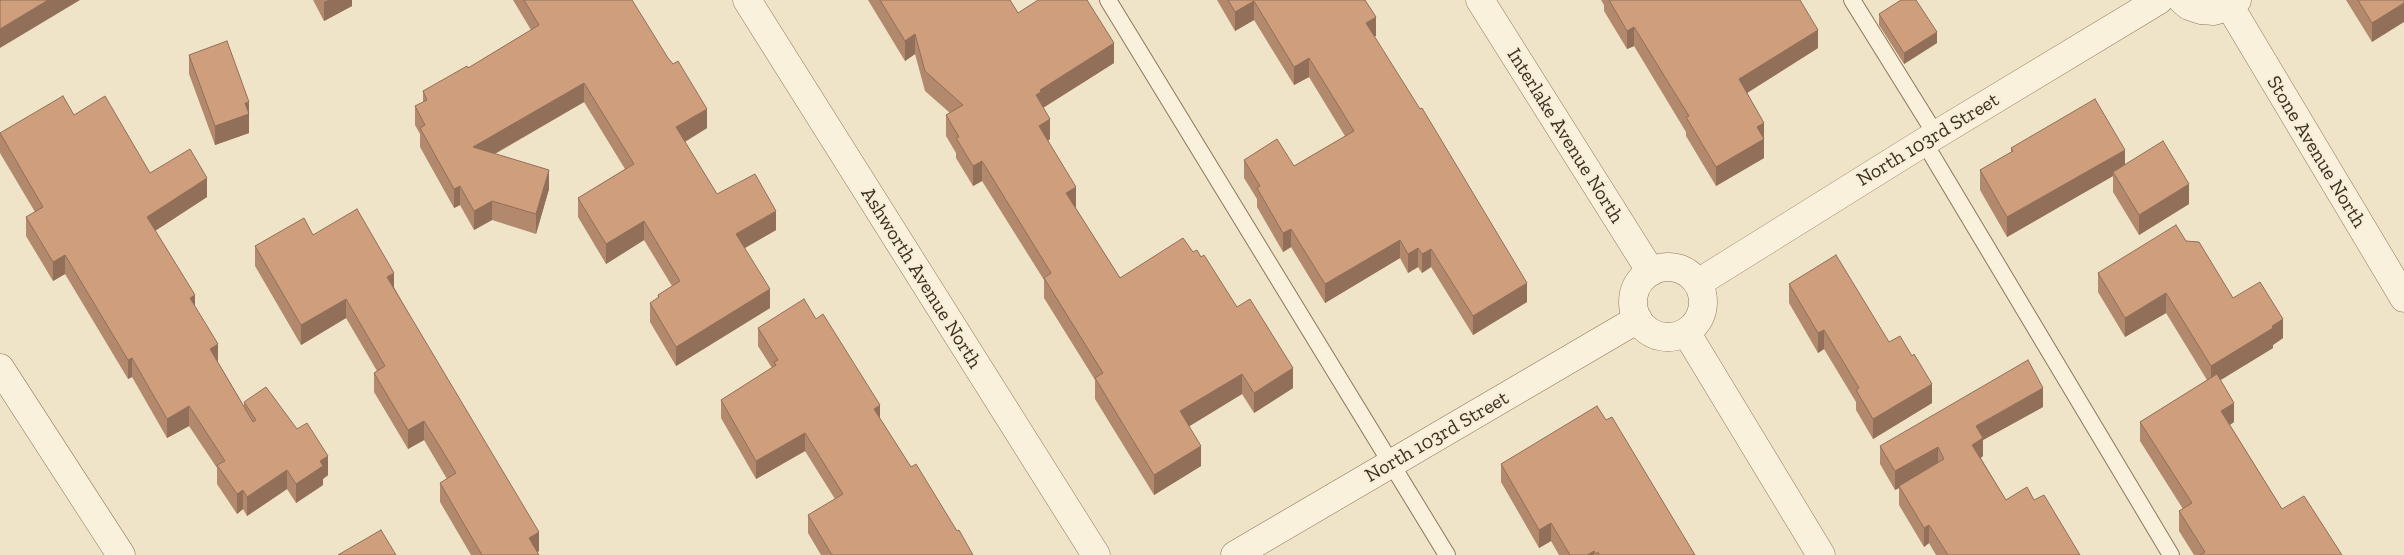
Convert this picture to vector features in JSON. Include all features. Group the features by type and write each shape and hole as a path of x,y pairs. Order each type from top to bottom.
{"street":[{"name":"Ashworth Avenue North","path":"747,0 1096,555"},
{"name":"Interlake Avenue North","path":"1480,0 1651,272"},
{"name":"North 103rd Street","path":"1698,283 2159,0"},
{"path":"2182,0 2189,6 2201,10 2214,11 2233,3"},
{"name":"Stone Avenue North","path":"2233,3 2404,298"},
{"path":"1671,266 1683,270 1698,283 1703,298 1703,310 1698,320 1686,332 1670,337 1659,336 1649,331 1638,319 1633,303 1634,292 1640,282 1659,267 1671,266"},
{"name":"North 103rd Street","path":"1235,555 1638,319"},
{"path":"1686,332 1822,555"},
{"path":"0,368 121,555"}],"lane":[{"path":"1108,0 1447,555"},
{"path":"1852,0 1930,139 2171,555"}],"building":[{"path":"0,0 48,0 0,29"},
{"path":"524,0 632,0 668,58 673,64 678,61 707,109 676,127 717,194 755,174 776,211 736,234 770,289 676,347 650,303 659,297 658,295 680,281 644,221 606,244 578,198 634,164 584,83 473,147 549,170 536,214 492,201 474,211 460,186 454,189 420,128 425,125 415,106 427,100 423,91 467,66 468,68 539,25"},
{"path":"880,0 1010,0 1018,13 1038,0 1087,0 1114,43 1040,90 1041,92 1036,95 1050,119 1039,126 1076,187 1066,193 1120,278 1183,238 1193,252 1197,250 1201,257 1204,255 1237,307 1250,299 1293,368 1254,393 1242,374 1180,411 1201,446 1154,475 1095,378 1103,373 1044,278 1051,273 982,161 973,166 956,138 959,137 946,115 963,105 925,71 915,34 905,41"},
{"path":"1228,0 1365,0 1376,17 1366,23 1420,109 1422,108 1527,283 1473,316 1431,249 1422,254 1418,248 1408,254 1400,240 1325,284 1291,229 1283,233 1257,188 1260,186 1244,160 1277,139 1294,166 1354,131 1309,58 1294,67 1254,1 1235,12"},
{"path":"1609,0 1800,0 1818,30 1739,79 1764,123 1757,127 1764,139 1716,167 1686,117 1689,116 1634,27 1627,31"},
{"path":"1901,0 1916,0 1937,32 1904,53 1879,14"},
{"path":"2358,0 2404,0 2404,3 2372,23"},
{"path":"227,41 249,102 245,103 249,114 215,126 189,55"},
{"path":"63,96 74,115 105,96 150,173 190,149 207,178 147,217 195,295 190,298 218,344 210,349 253,422 256,420 244,402 266,387 297,429 307,423 328,456 320,461 323,466 296,484 287,470 247,497 243,490 237,494 217,465 225,461 189,406 167,419 132,358 128,360 65,255 53,262 26,217 43,207 0,133"},
{"path":"2095,99 2125,150 2007,217 1980,170 2013,151 2011,148"},
{"path":"2163,141 2189,184 2139,215 2113,172"},
{"path":"357,209 394,273 387,277 539,532 529,538 539,555 482,555 440,483 456,473 424,421 408,430 374,373 385,366 346,299 301,325 255,246 304,218 313,235"},
{"path":"2176,225 2186,241 2199,242 2233,298 2260,282 2283,319 2272,326 2273,328 2211,366 2166,293 2125,318 2098,273"},
{"path":"1836,255 1889,342 1900,336 1912,356 1914,354 1932,384 1873,419 1856,390 1859,388 1824,330 1818,333 1789,284"},
{"path":"804,299 816,319 823,314 880,405 874,409 911,467 916,464 973,555 832,555 808,515 843,494 805,433 756,461 721,400 776,365 774,362 778,360 758,328"},
{"path":"2028,360 2043,388 1976,426 1983,438 1972,445 2006,500 2027,487 2034,500 2044,495 2080,555 1948,555 1929,525 1924,528 1899,486 1944,459 1938,447 1895,471 1880,446"},
{"path":"2217,374 2234,403 2221,411 2282,509 2304,496 2342,555 2200,555 2205,552 2179,511 2192,503 2140,422"},
{"path":"1597,406 1606,420 1612,417 1695,555 1599,555 1598,552 1596,554 1594,551 1587,555 1570,555 1551,523 1539,530 1501,464"},
{"path":"381,530 396,555 338,555"}]}
